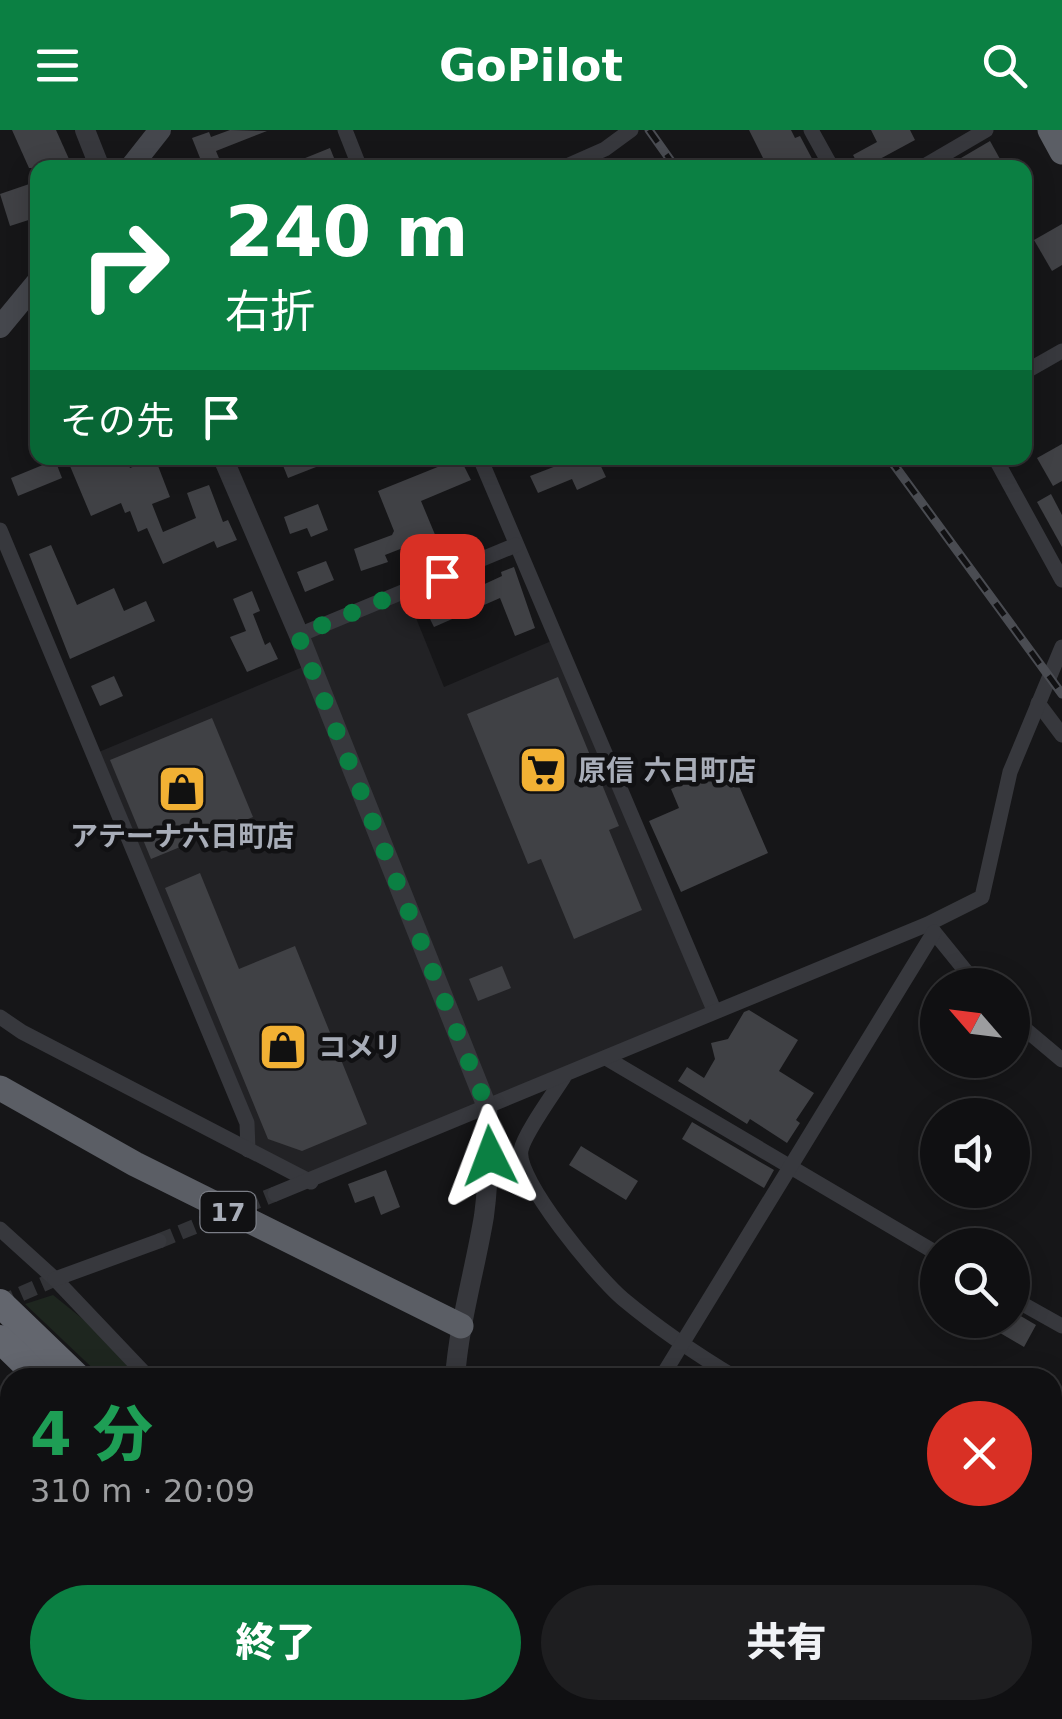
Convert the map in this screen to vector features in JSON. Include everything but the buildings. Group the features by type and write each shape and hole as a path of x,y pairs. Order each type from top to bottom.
{"highway":[{"path":"1050,130 1062,152"},
{"name":"17","path":"0,1088 198,1197 461,1326"},
{"path":"0,1303 68,1368"},
{"path":"0,1339 30,1368"}],"main road":[{"path":"136,160 160,130"},
{"path":"0,326 30,290"}],"street":[{"path":"85,130 97,160"},
{"path":"345,130 357,160"},
{"path":"581,160 606,149 631,130"},
{"path":"811,130 828,160"},
{"path":"935,160 986,130"},
{"path":"1032,368 1062,351"},
{"path":"226,465 487,1107 490,1156 484,1214 456,1368"},
{"path":"483,465 714,1010"},
{"path":"998,465 1062,580"},
{"path":"0,530 247,1124 248,1150"},
{"path":"298,635 516,545"},
{"path":"274,1194 564,1076 714,1010 931,928 982,897 1010,772 1062,648"},
{"path":"1038,703 1062,735"},
{"path":"931,928 963,968"},
{"path":"667,1368 931,928"},
{"path":"0,1017 310,1182"},
{"path":"1030,1033 1062,1060"},
{"path":"606,1058 920,1243"},
{"path":"564,1076 521,1149 523,1169 534,1192 618,1296 720,1368"},
{"path":"0,1230 55,1280 139,1368"},
{"path":"55,1280 159,1241"},
{"path":"1030,1308 1062,1326"}],"shaded area":[{"path":"405,591 444,687 556,639 714,1010 311,1182 248,1150 247,1123 94,754 310,664 299,635"},
{"path":"53,1295 132,1368 93,1368 25,1304"}],"tunnel":[{"path":"159,1241 275,1194"},
{"path":"0,1303 55,1279"}],"railway":[{"path":"649,130 670,160"},
{"path":"894,465 1062,694"}],"place":[{"name":"原信 六日町店","path":"543,770"},
{"name":"アテーナ六日町店","path":"182,789"},
{"name":"コメリ","path":"283,1047"}],"route":[{"path":"442,576 298,635 487,1107 490,1156"}]}
